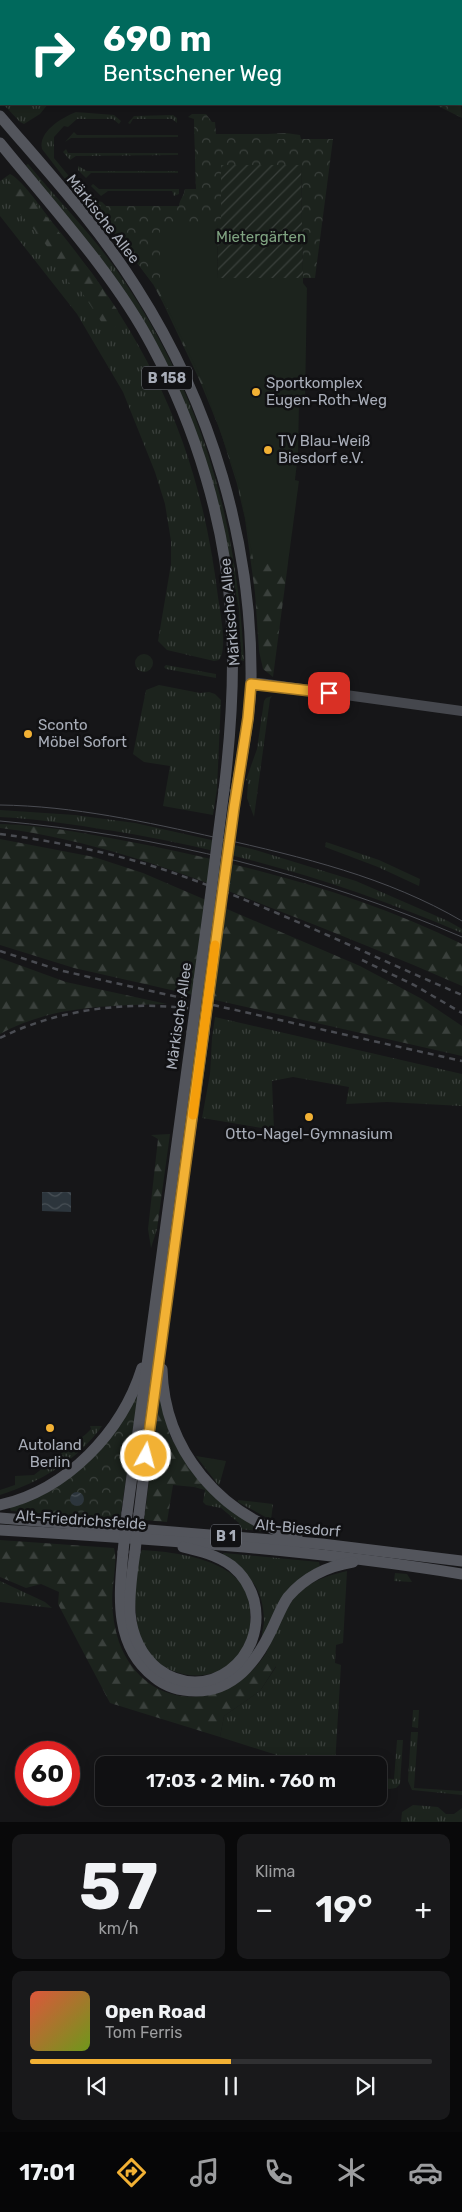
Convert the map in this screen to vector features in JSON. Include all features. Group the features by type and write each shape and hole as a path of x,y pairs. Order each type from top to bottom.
{"main road":[{"name":"Märkische Allee","path":"0,116 83,214 136,286 176,356 200,407 235,521 247,599 254,682 248,718 230,791 186,1117 164,1328 133,1514"},
{"name":"Märkische Allee","path":"0,143 95,260 152,344 200,460 220,533 232,617 230,791"},
{"path":"9,154 22,143"},
{"path":"232,680 254,682"},
{"name":"Märkische Allee","path":"129,1552 151,1337 184,1136"},
{"path":"164,1328 162,1365 166,1404 172,1426 191,1463 218,1494 238,1510 269,1528 322,1544"},
{"path":"0,1505 31,1495 50,1485 80,1462 105,1436 116,1422 134,1388 151,1337"},
{"name":"Alt-Friedrichsfelde","path":"0,1518 131,1528"},
{"name":"Alt-Biesdorf","path":"131,1528 322,1544 462,1561"},
{"name":"Alt-Friedrichsfelde","path":"0,1530 160,1540"},
{"path":"129,1552 130,1613 136,1639 142,1651 161,1670 178,1679 196,1681 223,1674 244,1657 254,1638 257,1619 249,1585 233,1567 211,1554 160,1540"},
{"name":"Alt-Biesdorf","path":"160,1540 374,1560 462,1574"},
{"path":"129,1552 119,1591 123,1631 129,1647 145,1671 158,1681 172,1688 188,1691 206,1691 221,1686 243,1672 259,1654 288,1597 298,1586 314,1575 340,1564 374,1560"}],"street":[{"path":"254,682 462,711"}],"green space":[{"path":"4,105 47,105 40,114 24,124"},
{"path":"436,105 461,105 462,118"},
{"path":"76,112 114,115 121,121 119,124 113,119 77,119 68,127 64,126 54,137 54,158 86,197 91,195 106,206 107,223 65,179 42,149 42,143 47,131 64,118"},
{"path":"192,114 202,114 196,325 264,563 288,563 273,677 263,669 259,651 255,593 245,519 237,484 220,430 199,379 153,284 107,223 106,206 179,206 185,189 196,189 194,119 188,117"},
{"path":"194,114 206,114 212,122 215,122 216,134 267,134 267,139 333,139 315,278 303,278 301,165 221,165 221,225 160,225 160,284 153,284 107,223 106,206 179,206 185,189 196,189"},
{"path":"173,115 177,118 177,123 172,119 133,119 130,124 128,123 134,116"},
{"path":"74,132 77,135 178,135 178,137 71,138 65,142"},
{"path":"286,133 300,135 301,139 269,145 263,137 267,134"},
{"path":"66,149 68,153 178,153 178,155 76,156 70,160 63,152"},
{"path":"28,164 113,265 143,310 190,404 208,453 222,503 233,554 240,607 244,661 241,660 239,609 229,559 178,386 26,165"},
{"name":"Mietergärten","path":"221,165 301,165 303,278 218,278 217,225 221,225"},
{"path":"78,166 87,171 178,171 178,173 91,173 86,178 78,170"},
{"path":"10,174 28,191 90,271 145,356 166,400 184,445 210,543 223,630 223,648 219,660 214,661 167,650 158,641 171,564 171,541 165,504 155,472 123,392 77,314 0,216 0,181"},
{"path":"13,176 92,273 118,311 118,324 113,329 106,329 79,288 68,282 60,263 11,204 8,182"},
{"path":"93,184 99,189 179,189 179,194 174,196 172,191 108,191 101,196 91,186"},
{"name":"Sportkomplex Eugen-Roth-Weg","path":"160,225 217,225 218,278 303,278 303,283 307,288 305,405 299,406 298,455 295,480 299,481 288,563 254,563 238,482 202,380 160,293"},
{"path":"144,654 150,657 153,663 150,669 144,672 138,669 135,663 138,657"},
{"path":"166,665 216,674 216,678 166,669 164,667"},
{"path":"159,685 200,693 209,692 215,694 221,700 217,789 213,815 163,806 170,766 144,762 133,754 146,690"},
{"path":"272,696 270,699 254,817 247,798 248,781 246,780 257,749 264,701"},
{"path":"0,810 75,815 135,823 252,849 356,881 448,921 462,929 462,933 381,901 259,862 132,834 50,821 0,817"},
{"path":"0,824 55,829 147,845 268,873 347,897 386,911 462,944 462,986 318,926 170,870 69,840 0,828"},
{"path":"0,839 94,857 143,873 360,966 422,999 462,1026 462,1056 74,968 0,945"},
{"path":"326,842 379,860 420,879 419,886 378,867 325,847"},
{"path":"0,958 66,982 167,1004 123,1005 61,1012 20,1024 0,1034"},
{"path":"215,1017 462,1074 462,1106 387,1102 346,1104 349,1087 293,1077 272,1081 274,1130 202,1118 210,1074"},
{"path":"170,1134 157,1229 148,1229 158,1139 151,1135"},
{"path":"148,1229 157,1229 151,1248"},
{"path":"139,1391 120,1519 11,1511 9,1506 65,1480"},
{"path":"160,1398 170,1436 182,1457 202,1484 194,1487 173,1485 167,1522 144,1520"},
{"path":"90,1426 102,1426 81,1450 69,1460 43,1477 0,1495 0,1490 15,1485 15,1476 34,1475 86,1434 91,1429"},
{"path":"196,1456 226,1461 219,1486"},
{"path":"202,1484 233,1512 261,1529 261,1531 239,1529 239,1523 221,1508 206,1505 203,1502 205,1490 194,1487"},
{"path":"238,1500 273,1504 271,1520 238,1502"},
{"path":"0,1540 114,1548 112,1607 119,1642 131,1665 148,1682 167,1693 188,1697 210,1695 231,1687 250,1673 266,1653 276,1666 260,1691 224,1716 220,1737 110,1703 58,1604 59,1592 41,1584 26,1588 0,1577"},
{"path":"142,1550 171,1553 204,1560 233,1575 243,1586 249,1600 251,1632 247,1645 233,1663 220,1671 206,1675 192,1675 178,1673 165,1667 153,1658 139,1632 136,1614 135,1578"},
{"path":"224,1553 319,1562 320,1566 304,1576 262,1640 264,1621 261,1599 253,1582 240,1568 222,1555"},
{"path":"347,1571 343,1643 336,1645 335,1663 341,1665 336,1756 280,1756 220,1737 224,1716 260,1691 276,1667 266,1653 280,1622 294,1599 314,1582"},
{"path":"395,1573 407,1574 412,1582 394,1581"},
{"path":"0,1581 45,1602 52,1608 0,1602"},
{"path":"413,1710 419,1710 418,1728 412,1727"},
{"path":"411,1732 418,1732 414,1788 462,1791 462,1795 412,1790 408,1781"},
{"path":"397,1740 403,1740 400,1784 396,1788 387,1788 387,1779 394,1779"},
{"path":"413,1805 438,1807 446,1814 454,1814 462,1808 462,1822 401,1822 402,1812"}],"water":[{"path":"42,1192 71,1192 71,1212 42,1211"},
{"path":"77,1492 82,1494 84,1499 82,1504 77,1506 72,1504 70,1499 72,1494"}],"tram line":[{"path":"0,805 55,808 110,816 281,853 374,880 404,892 462,921"},
{"path":"0,821 60,827 119,836 178,847 236,861 294,876 351,894 462,937"}],"railway":[{"path":"0,834 40,840 120,857 197,881 274,912 462,995"},
{"path":"0,951 59,970 462,1061"},
{"path":"362,960 414,985 462,1013"},
{"path":"0,1038 50,1019 104,1008 159,1006 212,1012"}],"slow traffic":[{"path":"193,1115 215,945"}],"place":[{"name":"Sportkomplex Eugen-Roth-Weg","path":"256,392"},
{"name":"TV Blau-Weiß Biesdorf e.V.","path":"268,450"},
{"name":"Sconto Möbel Sofort","path":"28,734"},
{"name":"Otto-Nagel-Gymnasium","path":"309,1117"},
{"name":"Autoland Berlin","path":"50,1428"}],"route":[{"path":"146,1456 234,808 248,718 251,684 259,683 329,693"}]}
